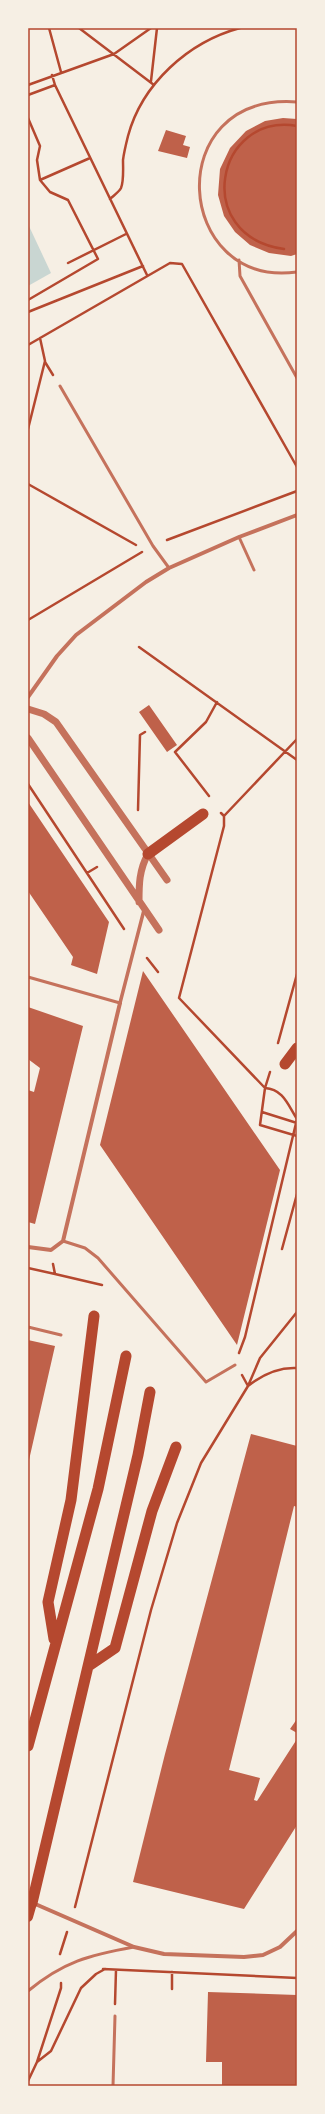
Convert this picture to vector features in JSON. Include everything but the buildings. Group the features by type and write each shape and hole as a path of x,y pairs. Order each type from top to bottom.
{"highway":[{"path":"148,854 203,814"},
{"path":"285,1064 297,1048"},
{"path":"55,1644 48,1602 72,1500 94,1316"},
{"path":"28,1746 98,1489 126,1356"},
{"path":"30,1902 90,1665 138,1455 150,1392"},
{"path":"90,1665 115,1648 152,1511 176,1447"}],"main road":[{"path":"28,1917 30,1902"}],"street":[{"path":"28,697 57,656 76,635 107,611 169,568 239,537 297,516"},
{"path":"28,709 44,714 56,722 167,880"},
{"path":"28,738 139,903 159,930"},
{"path":"139,903 139,879 142,864 148,854"},
{"path":"28,1247 51,1250 63,1241 120,1003 144,910"},
{"path":"30,1902 134,1947 164,1954 244,1957 263,1955 280,1947 297,1932"}],"lane":[{"path":"297,102 282,100 265,102 234,116 222,127 211,141 199,172 198,189 200,206 206,222 214,237 225,250 254,268 270,272 297,272"},
{"path":"239,260 240,276 297,378"},
{"path":"60,386 153,546 169,568"},
{"path":"239,537 254,570"},
{"path":"28,977 120,1003"},
{"path":"63,1241 85,1248 98,1258 206,1382 235,1365"},
{"path":"28,1327 61,1335"},
{"path":"28,1990 60,1967 97,1953 134,1947"},
{"path":"113,2086 115,2016"}],"path":[{"path":"49,28 61,72"},
{"path":"79,28 154,85"},
{"path":"28,85 114,54 151,28"},
{"path":"151,82 156,28"},
{"path":"110,199 121,187 128,135 141,105 154,85 173,64 188,52 226,32 240,28"},
{"path":"52,76 54,85 147,275"},
{"path":"28,95 54,85"},
{"path":"28,118 40,146 37,168 40,180 50,192 68,200 98,259 28,300"},
{"path":"284,249 270,247 257,242 246,234 229,212 225,198 224,184 226,170 231,158 239,146 249,136 262,129 275,125 297,126"},
{"path":"40,180 90,158"},
{"path":"68,264 126,234"},
{"path":"28,345 147,275 170,263 182,264 297,467"},
{"path":"28,312 143,266"},
{"path":"28,429 45,362 40,338"},
{"path":"28,484 146,550"},
{"path":"139,647 297,760"},
{"path":"211,799 175,752 206,722 217,702"},
{"path":"224,816 297,739"},
{"path":"28,784 135,944 158,972"},
{"path":"220,811 224,816 224,826 179,998 265,1088 274,1088 281,1093 297,1119 245,1337"},
{"path":"276,1050 297,974"},
{"path":"272,1065 265,1088 260,1125 297,1136"},
{"path":"262,1112 297,1123"},
{"path":"282,1249 297,1194"},
{"path":"51,1250 55,1274"},
{"path":"28,1268 94,1284 122,1287"},
{"path":"74,1913 151,1610 177,1523 201,1463 248,1386 260,1358 297,1312"},
{"path":"248,1386 261,1376 284,1368 297,1368"},
{"path":"60,1954 65,1938"},
{"path":"99,1969 106,1968 116,1970 297,1978"},
{"path":"37,2062 51,2051 81,1988 96,1974 106,1968"},
{"path":"115,2016 116,1970"},
{"path":"172,1972 172,1989"},
{"path":"28,2081 37,2062 61,1988 61,1976"}],"shaded area":[{"path":"28,224 51,273 28,286"}]}
